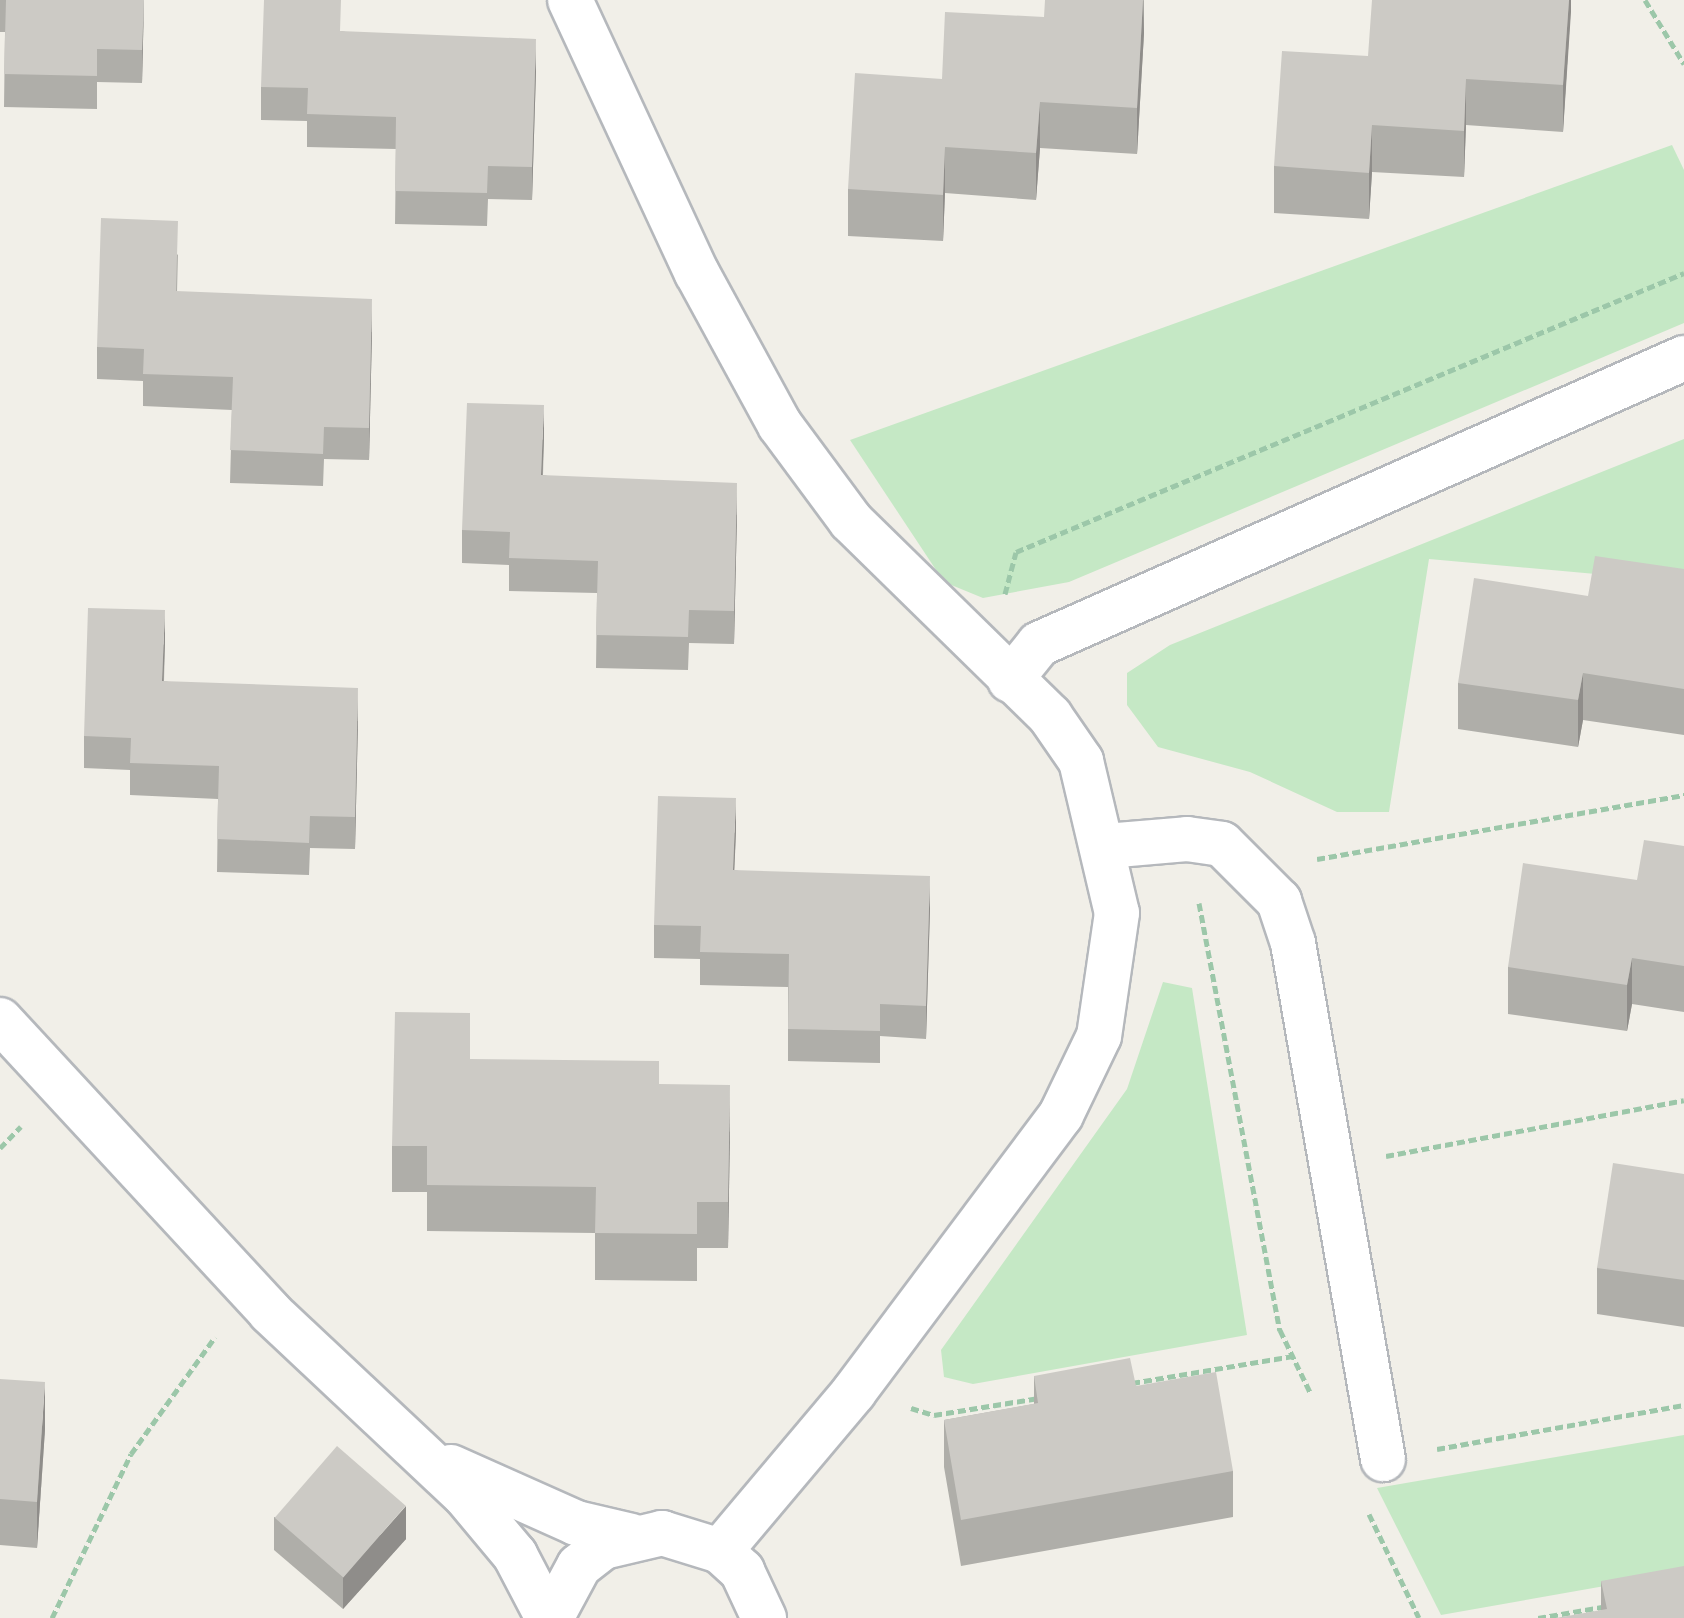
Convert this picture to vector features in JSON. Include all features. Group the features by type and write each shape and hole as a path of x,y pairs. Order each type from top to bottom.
{"street":[{"path":"570,0 697,273 780,425 851,521 999,671 1050,716 1081,761 1106,846 1117,913 1099,1036 1061,1115 854,1392 720,1551"},
{"path":"999,671 1039,644 1684,358"},
{"path":"1106,846 1187,839 1222,844 1253,870 1279,901 1293,943 1383,1459"},
{"path":"0,1020 249,1289 420,1452 515,1555 549,1618"},
{"path":"420,1452 561,1517 632,1536 677,1535 720,1551 742,1571 764,1618"},
{"path":"549,1618 579,1566 632,1536"}],"path":[{"path":"1645,0 1684,64"},
{"path":"999,671 1016,552 1684,273"},
{"path":"1253,870 1684,795"},
{"path":"1187,839 1280,1330 1319,1411"},
{"path":"1330,1166 1684,1100"},
{"path":"52,1618 131,1454 249,1289"},
{"path":"1121,1384 1293,1356"},
{"path":"854,1392 934,1415 1043,1397"},
{"path":"1419,1618 1346,1466 1684,1405"},
{"path":"1538,1618 1625,1602"}],"green space":[{"path":"1672,145 1684,170 1684,323 1069,582 983,598 944,582 850,440"},
{"path":"1684,439 1684,582 1429,559 1389,812 1337,812 1250,772 1158,747 1127,705 1127,673 1170,645"},
{"path":"1163,982 1192,988 1247,1335 973,1384 944,1377 941,1350 1127,1089"},
{"path":"1684,1435 1684,1572 1441,1615 1377,1488"}],"building":[{"path":"6,0 144,0 142,50 97,49 97,76 4,74"},
{"path":"264,0 341,0 340,31 536,39 532,167 488,166 487,193 395,191 396,117 307,114 308,88 261,87"},
{"path":"1045,0 1143,0 1137,108 1040,102 1036,153 945,147 943,195 848,189 855,73 942,79 945,12 1044,17"},
{"path":"1372,0 1569,0 1563,85 1466,79 1464,131 1372,125 1369,173 1274,166 1282,51 1368,56"},
{"path":"101,218 178,221 176,291 372,299 369,428 324,427 323,454 230,450 233,377 143,374 144,349 97,347"},
{"path":"467,403 544,405 541,475 737,483 734,611 689,610 688,637 596,635 598,561 509,558 510,532 462,530"},
{"path":"1595,556 1684,569 1684,689 1583,673 1578,700 1458,683 1474,578 1588,596"},
{"path":"88,608 165,610 162,681 358,688 355,817 310,816 309,843 217,839 219,766 130,763 131,738 84,736"},
{"path":"658,796 736,798 733,870 930,876 926,1006 880,1004 880,1031 788,1029 789,954 700,952 701,926 654,925"},
{"path":"1644,840 1684,846 1684,966 1632,958 1627,985 1508,967 1523,863 1637,880"},
{"path":"395,1012 470,1013 470,1059 659,1061 659,1084 730,1085 728,1202 697,1202 697,1234 595,1233 596,1187 427,1185 427,1146 392,1146"},
{"path":"1613,1163 1684,1174 1684,1280 1597,1268"},
{"path":"1130,1358 1136,1386 1216,1372 1233,1471 961,1520 944,1420 1038,1403 1034,1376"},
{"path":"0,1379 45,1382 37,1502 0,1499"},
{"path":"337,1446 406,1506 343,1577 275,1518"},
{"path":"1684,1566 1684,1618 1556,1618 1607,1609 1601,1581"}]}
